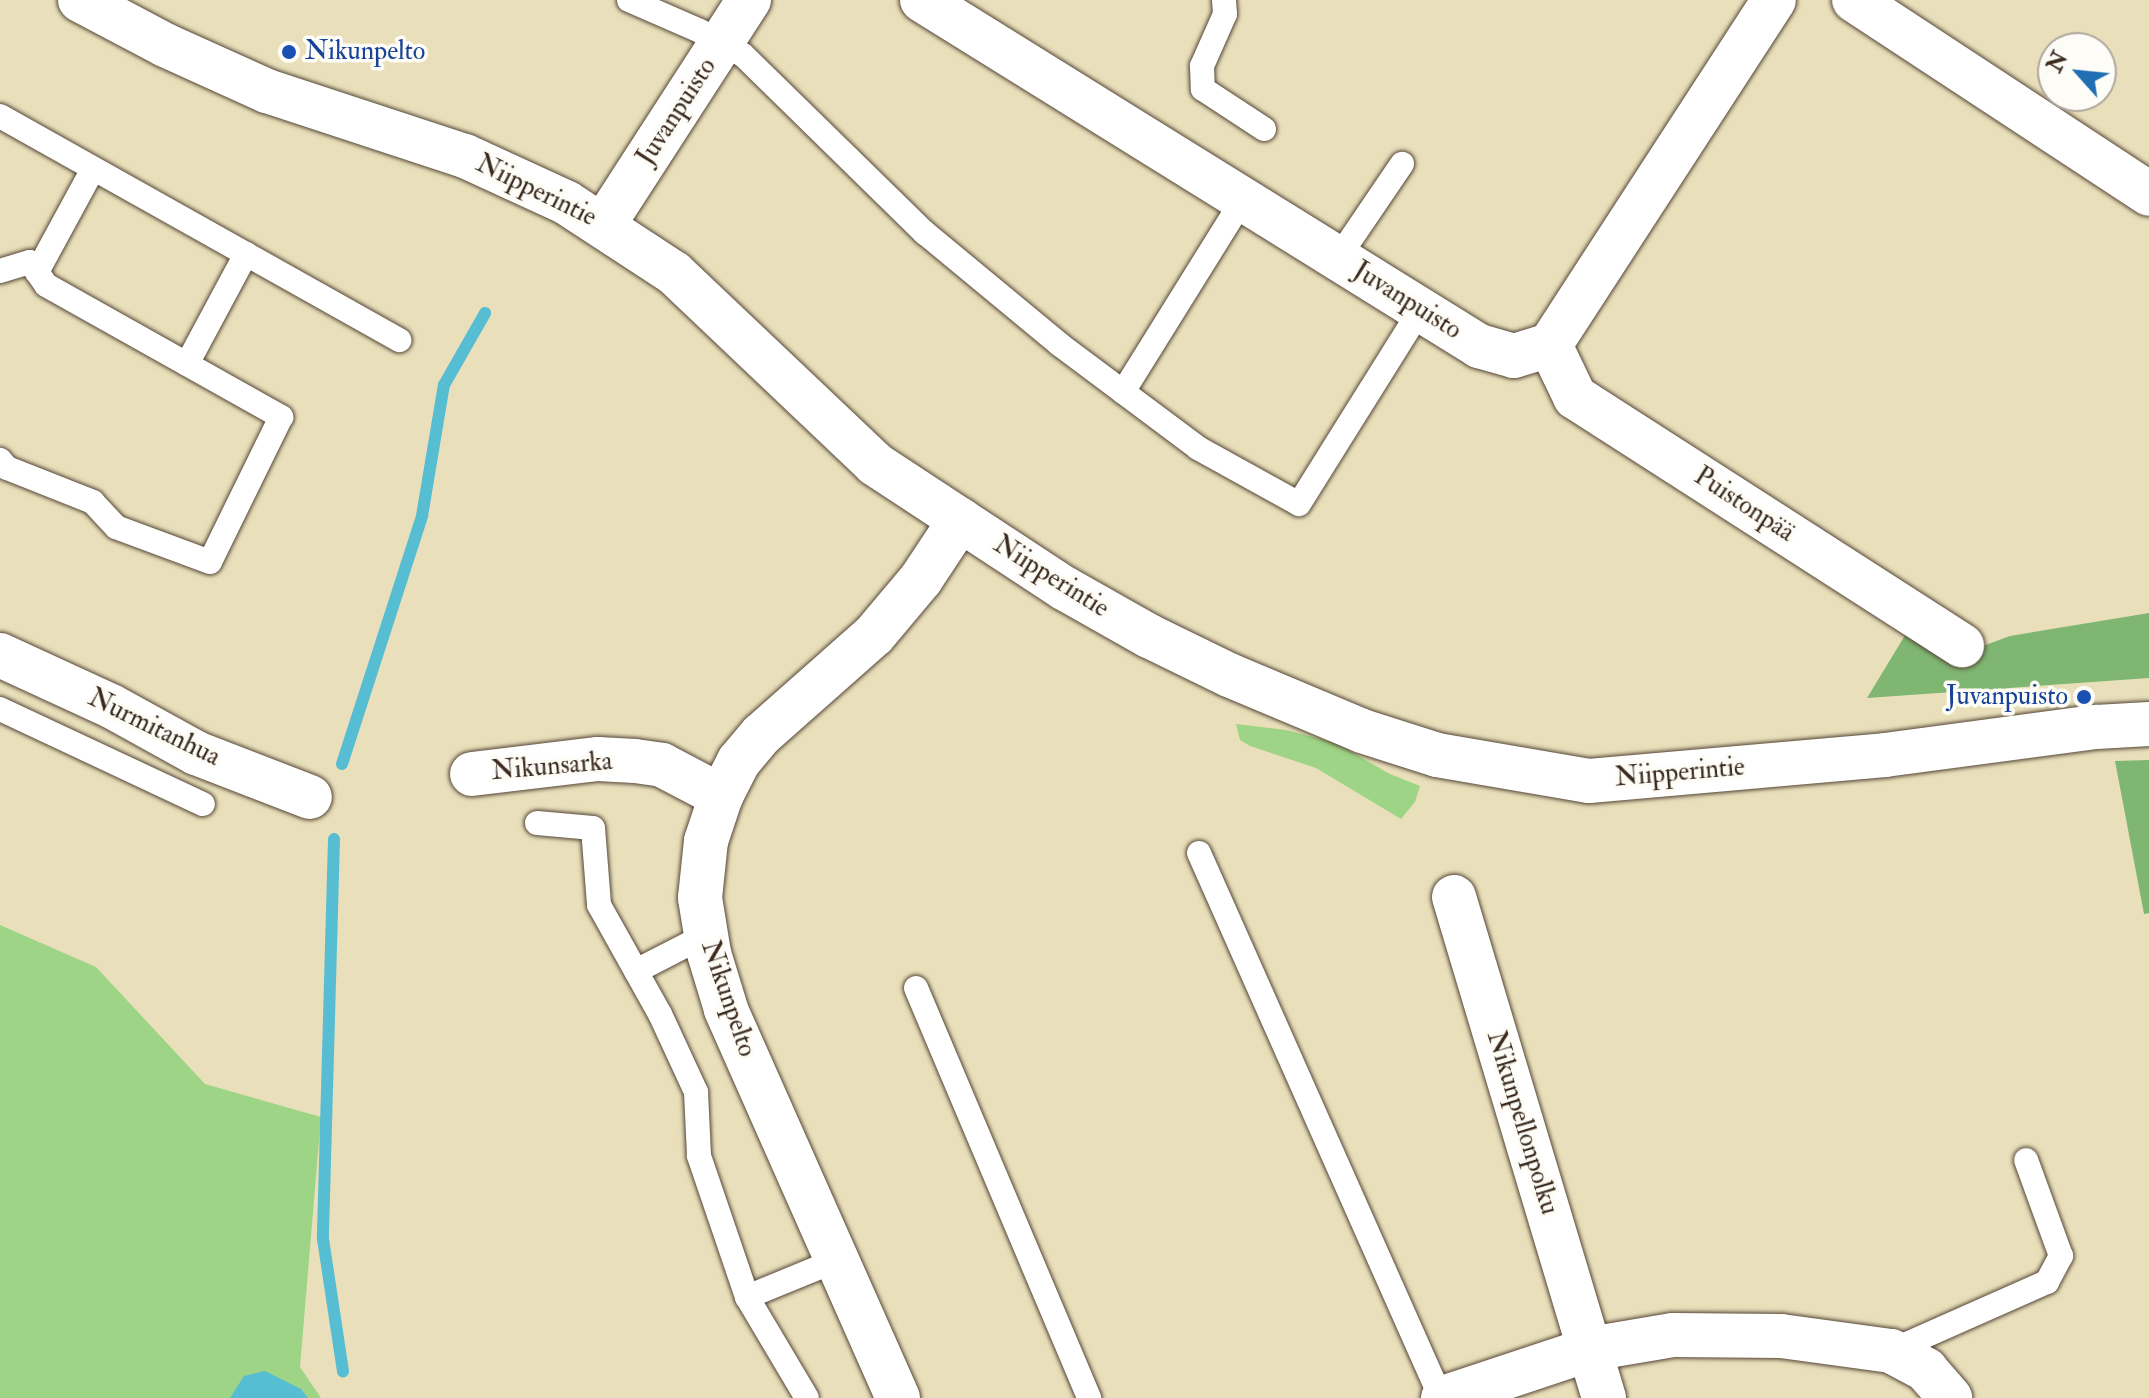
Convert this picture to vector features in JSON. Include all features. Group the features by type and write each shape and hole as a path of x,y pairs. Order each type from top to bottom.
{"street":[{"name":"Niipperintie","path":"80,0 165,45 267,91 333,116 465,156 532,185 604,224 674,273 875,464 960,520 1064,588 1229,675 1388,740 1437,755 1589,781 1885,755 2096,727 2149,724"},
{"name":"Juvanpuisto","path":"604,224 749,0"},
{"name":"Juvanpuisto","path":"922,0 1479,346 1514,356 1550,345"},
{"path":"1550,345 1774,0"},
{"path":"1854,0 2149,194"},
{"name":"Puistonpää","path":"1550,345 1575,397 1962,645"},
{"name":"Nikunpelto","path":"898,1398 726,1009 706,935 700,898 705,856 721,796 739,761 762,734 874,635 921,579 960,520"},
{"name":"Nurmitanhua","path":"0,655 41,700 196,753 310,797"},
{"name":"Nikunsarka","path":"472,774 598,759 635,761 662,765 721,796"},
{"name":"Nikunpellonpolku","path":"1454,897 1604,1398"},
{"path":"1442,1398 1590,1349 1673,1335 1781,1336 1891,1351 1926,1370 1950,1398"}],"lane":[{"path":"629,0 723,42 743,55 925,233 1059,344 1198,448 1299,504 1421,309"},
{"path":"1224,0 1225,14 1202,66 1203,89 1264,129"},
{"path":"0,116 399,340"},
{"path":"1338,258 1402,164"},
{"path":"37,272 93,169"},
{"path":"1123,392 1243,199"},
{"path":"187,364 246,254"},
{"path":"0,271 30,262 46,285 281,417 210,562 116,527 93,502 7,468 0,460"},
{"path":"0,709 41,700 203,804"},
{"path":"537,823 593,828 599,905 636,971 696,1092 699,1156 747,1297 807,1398"},
{"path":"1199,853 1442,1398"},
{"path":"636,971 706,935"},
{"path":"916,988 1089,1398"},
{"path":"1891,1351 2047,1282 2061,1256 2026,1160"},
{"path":"747,1297 837,1260"}],"green space":[{"path":"2149,613 2149,678 1867,698 1907,632 1953,657 2010,636"},
{"path":"1236,724 1286,730 1336,743 1390,774 1420,786 1415,802 1401,819 1316,768 1250,746 1240,740"},
{"path":"2149,760 2149,913 2144,914 2115,761"},
{"path":"0,925 96,967 205,1084 321,1117 300,1367 321,1398 0,1398"}],"water":[{"path":"265,1371 301,1389 308,1398 230,1398 244,1376"}],"waterway":[{"path":"342,764 422,516 444,385 485,313"},
{"path":"334,839 323,1239 343,1372"}],"place":[{"name":"Nikunpelto","path":"289,52"},
{"name":"Juvanpuisto","path":"2084,697"}]}
